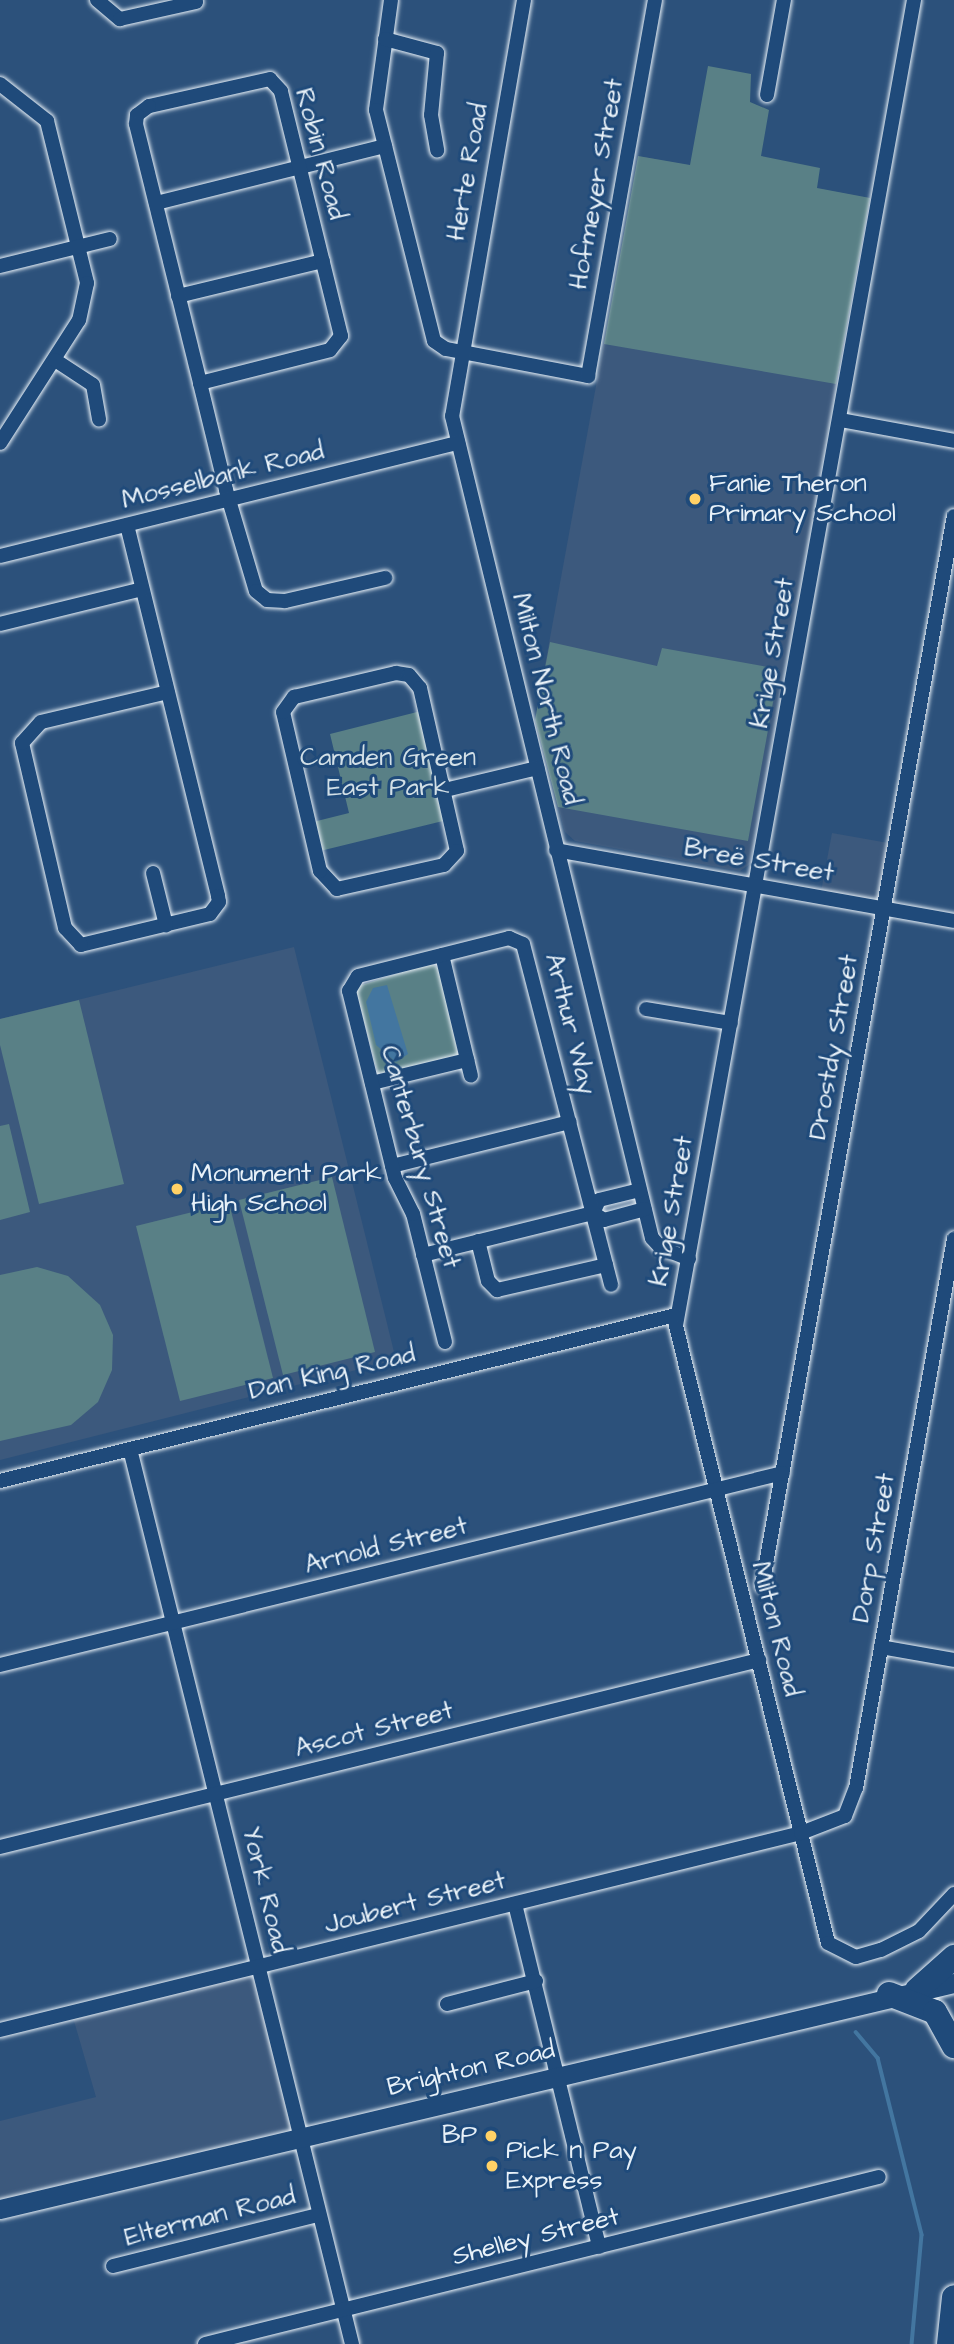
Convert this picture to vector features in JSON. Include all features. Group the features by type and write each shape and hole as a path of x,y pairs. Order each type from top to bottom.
{"highway":[{"path":"917,1990 954,1957"},
{"path":"889,1994 935,2012 954,2046"},
{"path":"949,2344 954,2297"}],"main road":[{"name":"Brighton Road","path":"0,2209 889,1994 954,1983"}],"street":[{"path":"97,0 120,19 198,1"},
{"path":"391,0 375,93 385,146 430,331 439,347 461,353"},
{"name":"Herte Road","path":"461,353 524,0"},
{"name":"Hofmeyer Street","path":"461,353 588,376 655,0"},
{"path":"767,95 785,0"},
{"name":"Krige Street","path":"676,1315 690,1259 914,0"},
{"path":"385,39 437,53 431,115 437,150"},
{"name":"Robin Road","path":"200,383 335,347 340,331 281,91 270,79 149,106 137,115 136,124 200,383 253,586 267,600 385,578"},
{"path":"0,84 47,121 78,247 86,301 55,360 0,443"},
{"path":"156,203 385,146"},
{"path":"0,266 110,239"},
{"path":"178,296 323,261"},
{"name":"Milton North Road","path":"461,353 452,408 458,443 645,1209 654,1242 690,1259"},
{"path":"55,360 93,385 99,419"},
{"path":"840,420 954,441"},
{"name":"Mosselbank Road","path":"0,556 458,443"},
{"name":"Drostdy Street","path":"762,1586 954,516"},
{"path":"127,525 142,589 168,692 219,902 213,912 85,945 70,938 21,749 27,733 41,722 168,692"},
{"path":"0,625 142,589"},
{"path":"396,673 409,675 420,688 445,790 458,846 448,863 349,889 332,887 322,878 308,824 283,719 287,703 396,673"},
{"path":"445,790 537,768"},
{"name":"Breë Street","path":"556,850 954,921"},
{"path":"153,873 166,925"},
{"name":"Arthur Way","path":"350,984 358,976 509,938 523,944 611,1285"},
{"path":"442,955 471,1076"},
{"name":"Canterbury Street","path":"350,984 392,1166 423,1255 445,1342"},
{"path":"646,1009 731,1024"},
{"path":"372,1083 467,1060"},
{"path":"392,1166 570,1122"},
{"path":"593,1213 599,1200 640,1189"},
{"path":"423,1255 593,1213 604,1220 645,1209"},
{"name":"Dorp Street","path":"801,1833 839,1821 853,1803 954,1239"},
{"path":"478,1241 488,1281 497,1290 606,1265"},
{"name":"Dan King Road","path":"0,1481 676,1315"},
{"name":"Milton Road","path":"676,1315 715,1489 824,1934 837,1951 856,1957 897,1944 928,1923 954,1894"},
{"name":"York Road","path":"130,1449 352,2344"},
{"name":"Arnold Street","path":"0,1665 783,1473"},
{"path":"881,1647 954,1660"},
{"name":"Ascot Street","path":"0,1847 759,1660"},
{"name":"Joubert Street","path":"0,2030 801,1833"},
{"path":"516,1904 599,2247"},
{"path":"447,2004 536,1980"},
{"name":"Shelley Street","path":"205,2344 879,2177"},
{"name":"Elterman Road","path":"113,2266 318,2215"}],"shaded area":[{"name":"Fanie Theron Primary School","path":"638,156 870,198 750,864 740,871 575,841 565,832 535,720"},
{"path":"832,833 894,844 883,908 820,897"},
{"name":"Monument Park High School","path":"294,947 396,1360 0,1460 0,1019"},
{"path":"387,985 408,1054 396,1062 376,1045 366,1002 373,988"},
{"path":"258,1967 299,2136 0,2208 0,2121 96,2097 72,2014"}],"green space":[{"path":"708,66 751,74 750,102 769,110 761,156 820,168 817,188 870,198 836,384 604,344 638,156 690,165"},
{"path":"550,642 657,666 662,648 779,669 748,841 558,807 535,720"},
{"name":"Camden Green East Park","path":"421,711 447,820 320,851 313,822 349,813 330,734"},
{"path":"431,963 441,970 458,1055 378,1074 355,987"},
{"path":"79,1000 124,1184 39,1204 0,1045 0,1019"},
{"path":"9,1124 30,1212 0,1220 0,1126"},
{"path":"332,1177 375,1352 283,1375 239,1200"},
{"path":"229,1203 273,1378 180,1401 136,1226"},
{"path":"37,1267 68,1276 100,1305 113,1335 112,1370 98,1402 71,1425 0,1441 0,1275"}],"waterway":[{"path":"856,2032 878,2058 922,2235 912,2344"}],"place":[{"name":"Fanie Theron Primary School","path":"695,499"},
{"name":"Monument Park High School","path":"177,1189"},
{"name":"BP","path":"491,2136"},
{"name":"Pick n Pay Express","path":"492,2166"}]}
